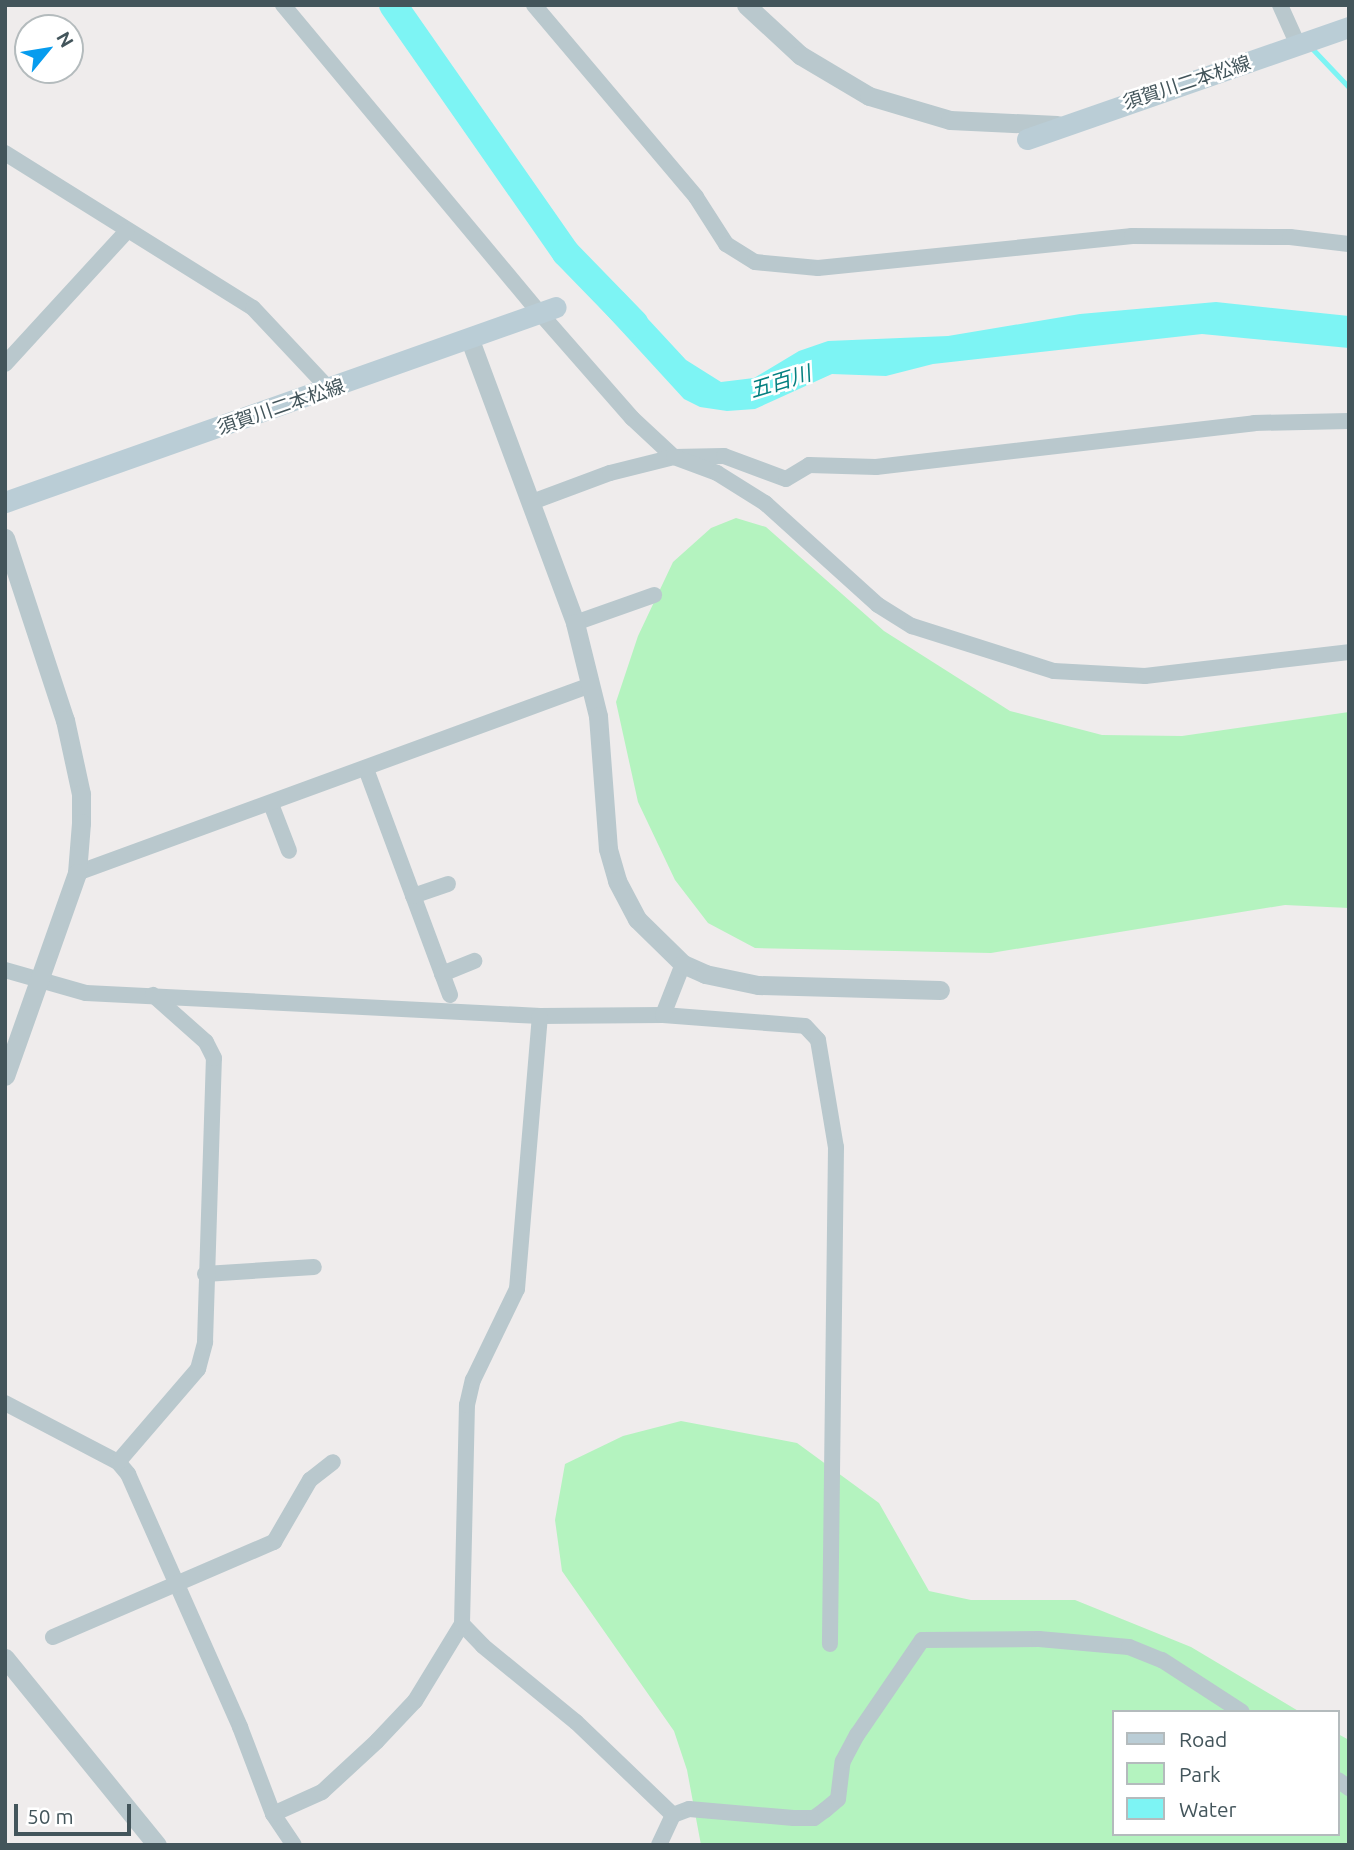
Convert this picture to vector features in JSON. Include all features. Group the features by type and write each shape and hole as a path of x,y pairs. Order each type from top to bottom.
{"main road":[{"name":"須賀川二本松線","path":"1027,139 1058,125 1349,27"},
{"name":"須賀川二本松線","path":"5,502 330,390 548,310"}],"street":[{"path":"283,5 548,310 632,418 674,457 717,473 765,503 878,606 912,626 1054,671 1145,676 1349,652"},
{"path":"534,5 696,197 726,244 755,262 818,268 1132,236 1290,237 1349,244"},
{"path":"746,5 800,55 869,96 950,120 1058,125"},
{"path":"1280,5 1298,46"},
{"path":"5,153 253,308 330,390"},
{"path":"5,364 127,231"},
{"path":"470,340 575,623 598,716 608,849 617,881 637,919 683,964 705,974 758,985 940,990"},
{"path":"532,502 610,473 674,457 724,456 786,479 809,465 876,467 1254,423 1349,421"},
{"path":"5,538 76,764 81,794 77,873 41,981 5,1076"},
{"path":"575,623 654,595"},
{"path":"77,873 592,685"},
{"path":"366,769 450,995"},
{"path":"271,804 289,852"},
{"path":"413,896 448,884"},
{"path":"442,974 475,961"},
{"path":"663,1015 683,964"},
{"path":"5,970 86,993 540,1016 663,1015 805,1026 818,1040 836,1147 830,1644"},
{"path":"118,1462 198,1369 205,1342 205,1274 214,1058 206,1042 153,995"},
{"path":"273,1814 322,1792 377,1741 415,1701 462,1624 467,1405 474,1380 517,1289 540,1016"},
{"path":"205,1274 314,1267"},
{"path":"5,1403 118,1462 175,1581 273,1814 294,1845"},
{"path":"53,1637 175,1581 274,1542 310,1480 333,1462"},
{"path":"462,1624 482,1646 576,1722 673,1815"},
{"path":"673,1815 711,1809 804,1818 825,1810 838,1799 844,1761 857,1735 922,1640 1011,1638 1129,1647 1162,1660 1239,1710"},
{"path":"5,1658 157,1845"},
{"path":"659,1845 673,1815"}],"green space":[{"path":"736,518 766,527 884,631 1010,711 1102,735 1182,736 1349,712 1349,908 1285,905 991,953 755,948 708,923 675,880 638,802 616,702 638,636 673,562 711,528"},
{"path":"681,1421 797,1443 879,1503 929,1591 971,1600 1075,1600 1191,1647 1297,1710 1112,1710 1112,1836 1340,1836 1340,1735 1349,1740 1349,1845 701,1845 687,1770 674,1731 562,1571 555,1520 565,1464 623,1436"}],"water":[{"path":"623,292 686,360 721,382 754,378 799,351 828,341 948,336 1080,314 1216,302 1349,316 1349,348 1202,334 933,364 886,376 832,374 755,409 727,411 700,407 684,399 596,303"}],"waterway":[{"name":"五百川","path":"393,5 566,253 634,323"},
{"path":"1312,48 1349,87"}]}
